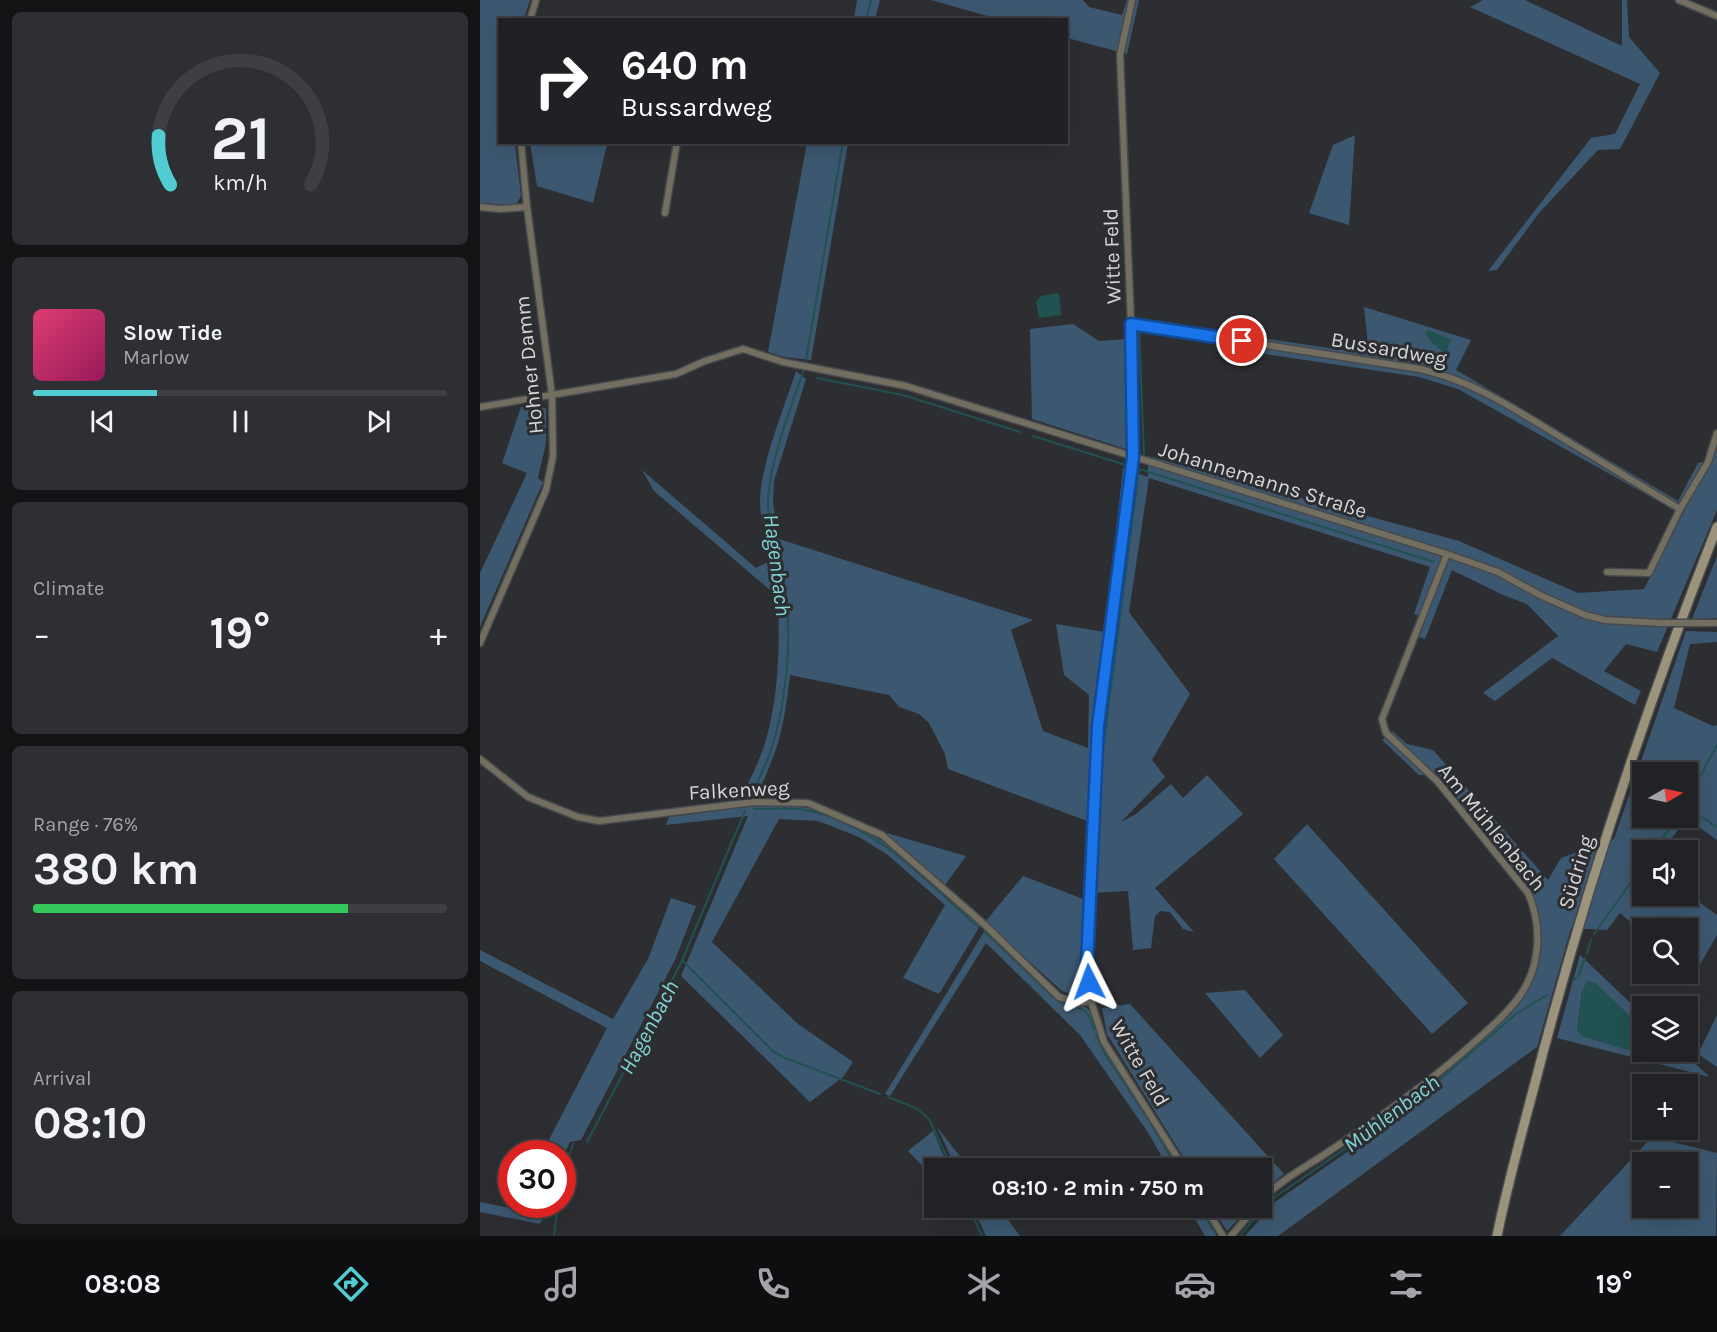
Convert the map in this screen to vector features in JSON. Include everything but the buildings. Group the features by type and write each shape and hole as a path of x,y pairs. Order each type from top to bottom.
{"main road":[{"name":"Südring","path":"1497,1236 1558,992 1594,872 1638,738 1717,528"}],"street":[{"path":"531,18 536,0"},
{"name":"Witte Feld","path":"1132,0 1120,55 1131,324 1133,457 1098,726 1087,962 1091,1001 1104,1041 1178,1158"},
{"path":"1679,0 1717,16"},
{"name":"Hohner Damm","path":"480,643 546,490 553,456 552,395 527,207 521,144"},
{"path":"665,213 677,144"},
{"path":"480,207 500,209 527,207"},
{"name":"Bussardweg","path":"1131,324 1420,369 1445,375 1507,404 1680,509"},
{"name":"Johannemanns Straße","path":"480,407 676,374 743,349 783,362 906,386 1447,554 1498,572 1540,595 1585,615 1605,620 1717,623"},
{"path":"1607,572 1648,573 1680,509 1708,462 1717,433"},
{"name":"Am Mühlenbach","path":"1272,1191 1384,1114 1448,1065 1514,1004 1532,971 1538,937 1534,906 1528,893 1438,782 1386,734 1382,719 1447,554"},
{"name":"Falkenweg","path":"480,759 528,796 578,817 599,821 754,802 808,803 882,835 999,938 1059,997 1080,1003 1091,1001"},
{"path":"1212,1218 1223,1236"},
{"path":"1231,1236 1246,1218"}],"shaded area":[{"path":"480,0 530,0 524,18 498,18 498,144 515,144 521,196 516,205 480,203"},
{"path":"857,0 880,0 875,18 854,18"},
{"path":"931,0 1083,0 1089,7 1122,15 1127,0 1139,0 1127,54 1068,38 1068,18 994,18"},
{"path":"1483,0 1525,0 1622,46 1622,0 1627,0 1629,37 1660,73 1620,149 1598,150 1539,213 1497,270 1488,271 1591,138 1615,134 1640,84 1470,7"},
{"path":"1355,135 1349,225 1309,213 1333,145"},
{"path":"530,144 607,145 593,203 537,186"},
{"path":"807,144 848,144 811,360 784,357 768,352"},
{"path":"1059,293 1061,315 1039,318 1036,302 1041,296"},
{"path":"1364,307 1471,340 1456,370 1678,501 1674,510 1458,389 1419,377 1259,353 1261,338 1369,354"},
{"path":"1073,324 1099,341 1127,339 1129,450 1032,419 1030,329"},
{"path":"1428,330 1451,340 1445,356 1427,336 1425,332"},
{"path":"796,371 806,379 774,481 773,503 779,539 1033,620 1011,630 1043,731 1088,748 1089,695 1064,675 1056,624 1105,632 1123,468 1148,477 1148,456 1459,541 1578,593 1644,589 1687,506 1678,501 1698,463 1712,460 1717,443 1717,510 1657,652 1626,644 1604,671 1641,691 1635,705 1552,658 1495,701 1483,693 1558,636 1527,604 1452,570 1425,639 1419,637 1426,619 1414,614 1430,567 1149,478 1129,612 1190,694 1152,760 1165,777 1121,822 1136,814 1171,784 1183,798 1207,775 1243,814 1155,888 1194,932 1183,929 1170,912 1160,911 1155,916 1151,948 1133,950 1128,891 1093,893 1099,823 1090,822 948,769 945,754 929,723 919,714 899,707 889,695 790,675 781,731 769,768 756,798 741,798 763,750 770,725 776,689 779,634 778,597 654,491 642,470 756,568 772,560 761,516 761,486 774,436"},
{"path":"539,405 546,409 546,443 538,478 543,482 480,627 480,573 527,473 502,463 521,407"},
{"path":"1717,556 1717,618 1692,619"},
{"path":"1686,631 1717,632 1717,642 1690,644 1674,708 1713,726 1717,725 1717,840 1698,827 1698,762 1641,762"},
{"path":"1392,731 1407,744 1433,750 1548,880 1561,858 1614,839 1632,787 1632,828 1679,828 1671,840 1632,840 1632,906 1698,906 1698,901 1717,915 1717,935 1698,968 1698,918 1632,918 1632,923 1620,913 1607,930 1571,928 1537,1047 1278,1236 1245,1236 1261,1218 1272,1218 1272,1205 1275,1202 1376,1132 1472,1050 1526,992 1539,956 1541,936 1538,914 1533,896 1524,882 1439,775 1419,775 1382,740"},
{"path":"753,806 808,808 832,814 855,825 900,855 980,926 939,994 903,978 945,905 888,855 859,837 818,821 779,819 712,942 798,1024 853,1062 843,1077 810,1102 681,976 748,816 666,825 669,817"},
{"path":"1307,824 1468,1003 1432,1034 1274,859"},
{"path":"883,832 966,856 945,885"},
{"path":"1023,876 1086,900 1085,993 1079,997 1062,991 985,922"},
{"path":"671,898 696,906 675,960 581,1140 549,1140 607,1028 480,961 480,950 613,1019 648,959"},
{"path":"985,930 1059,998 1087,1008 1092,1014 1102,1045 1174,1158 1162,1158 1149,1134 1080,1035 986,943 890,1096 885,1094"},
{"path":"1580,955 1632,1004 1632,1018 1595,983 1588,981 1582,991 1577,1030 1632,1051 1632,1057 1557,1038"},
{"path":"1588,981 1595,983 1632,1018 1632,1051 1581,1036 1577,1030 1582,991"},
{"path":"1245,990 1283,1035 1260,1058 1205,993"},
{"path":"1130,1004 1270,1158 1184,1158 1107,1034 1102,1008"},
{"path":"1717,1015 1717,1067 1698,1054"},
{"path":"1651,1062 1693,1062 1710,1077"},
{"path":"937,1127 961,1158 951,1158"},
{"path":"933,1131 945,1158 924,1158 924,1168 908,1151"},
{"path":"1649,1140 1664,1140 1717,1153 1716,1236 1560,1236 1632,1159 1632,1218 1698,1218 1698,1152 1638,1152"},
{"path":"1272,1161 1284,1174 1272,1184"},
{"path":"480,1202 498,1206 498,1216 480,1212"},
{"path":"510,1218 543,1218 540,1224"},
{"path":"978,1218 1006,1218 1020,1236 986,1236"},
{"path":"1195,1218 1207,1218 1217,1236 1205,1236"},
{"path":"1219,1218 1239,1218 1227,1231"}],"waterway":[{"name":"Hagenbach","path":"866,18 871,0"},
{"name":"Hagenbach","path":"806,360 843,144"},
{"path":"1139,330 1144,455"},
{"name":"Hagenbach","path":"750,798 772,747 784,691 788,651 788,612 784,582 772,535 768,500 777,451 804,369"},
{"path":"817,378 903,395 1020,432"},
{"path":"1033,436 1129,466"},
{"path":"1136,468 1434,562"},
{"path":"1103,749 1139,469"},
{"name":"Mühlenbach","path":"1698,780 1717,745"},
{"path":"754,809 810,811 834,818 857,829 879,842 921,875 978,927"},
{"name":"Hagenbach","path":"587,1142 680,965 745,811"},
{"path":"1698,815 1717,827"},
{"name":"Mühlenbach","path":"1661,840 1670,828"},
{"name":"Mühlenbach","path":"1594,934 1632,881"},
{"path":"985,932 1058,1001 1082,1009 1089,1015 1094,1030"},
{"name":"Mühlenbach","path":"1587,953 1591,940"},
{"name":"Mühlenbach","path":"1573,980 1578,977 1585,958"},
{"path":"683,961 774,1052 880,1094"},
{"name":"Mühlenbach","path":"1240,1236 1260,1211 1275,1197 1394,1115 1442,1078 1516,1014 1547,995"},
{"path":"1096,1035 1106,1056 1171,1158"},
{"path":"888,1097 916,1108 929,1119 947,1158"},
{"name":"Hagenbach","path":"554,1236 556,1218"},
{"path":"974,1218 982,1236"},
{"path":"1206,1218 1213,1230"}],"route":[{"path":"1089,982 1087,962 1098,726 1134,446 1131,324 1242,341"}]}
